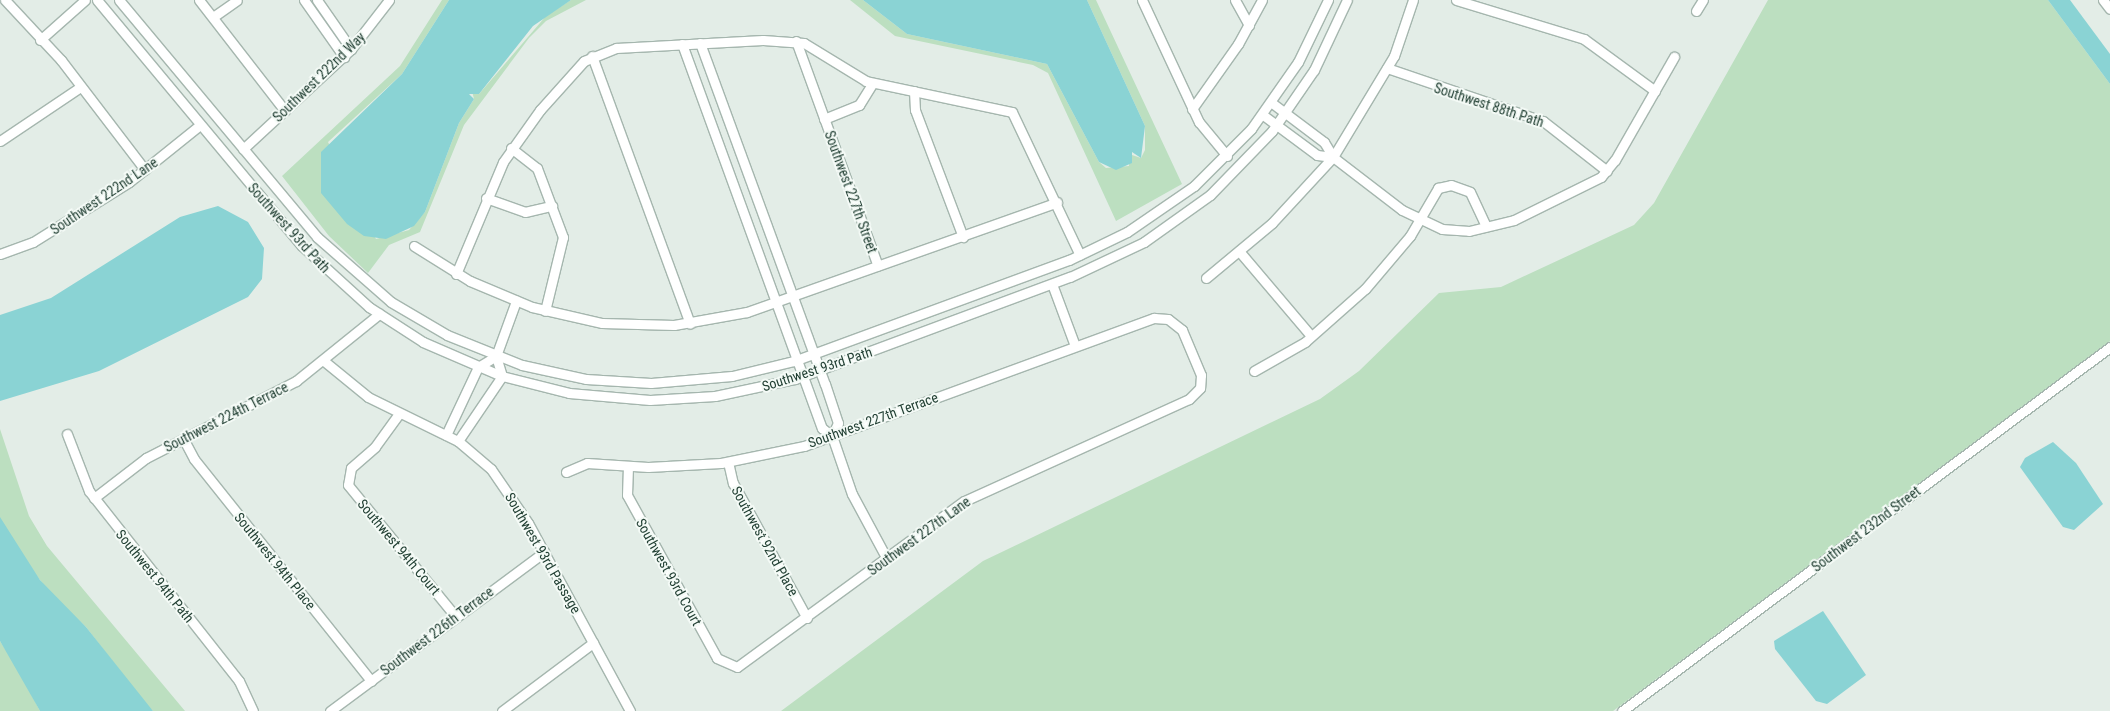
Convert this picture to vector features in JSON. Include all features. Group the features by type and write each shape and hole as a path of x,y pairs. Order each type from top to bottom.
{"street":[{"path":"2,0 40,40 145,170"},
{"path":"40,40 85,0"},
{"name":"Southwest 93rd Path","path":"96,0 308,252 379,314 424,342 502,376 569,393 650,400 731,394 805,376 1052,284 1115,258 1171,225 1228,179 1277,125 1322,56 1347,0"},
{"name":"Southwest 93rd Path","path":"120,0 317,237 358,277 426,323 496,356 570,376 651,384 732,376 814,354 1080,255 1162,210 1227,156 1263,115 1306,48 1328,0"},
{"path":"199,0 285,111"},
{"path":"213,17 237,0"},
{"path":"304,0 344,57"},
{"path":"317,0 351,50"},
{"name":"Southwest 222nd Way","path":"243,149 351,50 389,0"},
{"path":"1142,0 1192,109 1227,156"},
{"path":"1235,0 1249,25"},
{"path":"1192,109 1249,25 1262,0"},
{"path":"1206,278 1279,216 1333,157 1387,68 1413,0"},
{"path":"1456,0 1578,37 1655,91"},
{"path":"1696,11 1703,0"},
{"path":"2103,0 2110,9"},
{"path":"456,274 486,198 511,148 571,72 592,56 616,48 682,44 796,41 823,52 857,77 873,83 1012,112 1057,202 1080,255"},
{"name":"Southwest 227th Street","path":"796,41 878,266 1057,202"},
{"path":"682,44 778,300 822,428 832,436 852,494 887,559"},
{"path":"700,44 793,295 838,423 832,436"},
{"path":"592,56 690,324"},
{"path":"1272,103 1324,142 1333,157 1420,220 1451,230 1486,227 1579,191 1607,171 1674,57"},
{"name":"Southwest 88th Path","path":"1387,68 1543,121 1607,171"},
{"name":"Southwest 227th Street","path":"824,120 859,105 873,83"},
{"path":"0,141 79,88"},
{"path":"914,91 915,110 963,237"},
{"path":"1263,115 1317,155 1333,157"},
{"name":"Southwest 222nd Lane","path":"0,254 33,242 145,170 200,125"},
{"path":"511,148 537,168 552,206 563,245 545,311"},
{"path":"1254,370 1311,336 1365,289 1420,220 1434,191 1451,185 1473,195 1486,227"},
{"path":"486,198 525,212 552,206"},
{"path":"414,246 456,274 516,302 545,311 602,323 690,324 738,314 878,266"},
{"path":"1239,251 1311,336"},
{"path":"1052,284 1076,346"},
{"path":"458,441 502,376 496,356 516,302"},
{"name":"Southwest 224th Terrace","path":"94,498 141,461 247,409 324,361 379,314"},
{"name":"Southwest 227th Terrace","path":"566,472 587,463 628,467 728,462 832,436 1149,319 1171,320 1194,350 1200,388"},
{"name":"Southwest 232nd Street","path":"1622,711 2110,347"},
{"path":"446,435 478,367 496,356"},
{"name":"Southwest 93rd Passage","path":"324,361 358,390 398,415 458,441 503,484 544,552 630,711"},
{"name":"Southwest 227th Lane","path":"731,667 746,662 964,501 1189,399 1200,388"},
{"name":"Southwest 94th Court","path":"398,415 348,475 357,498 456,617"},
{"name":"Southwest 94th Path","path":"67,434 94,498 239,681 253,711"},
{"name":"Southwest 94th Place","path":"184,440 194,459 371,681"},
{"name":"Southwest 92nd Place","path":"728,462 733,483 807,618"},
{"name":"Southwest 93rd Court","path":"628,467 627,495 716,657 731,667"},
{"name":"Southwest 226th Terrace","path":"330,711 544,552"},
{"path":"502,711 593,643"}],"green space":[{"path":"442,0 449,0 402,74 328,142 376,239 409,230 425,212 459,123 474,99 472,91 479,94 546,16 571,0 586,0 546,21 529,38 464,125 420,232 389,245 368,273 329,236 282,176 400,66"},
{"path":"850,0 863,0 907,34 1047,64 1099,162 1106,168 1129,166 1129,154 1141,158 1145,150 1145,126 1087,0 1096,0 1182,184 1116,221 1048,73 1033,65 895,36"},
{"path":"1768,0 2048,0 2110,84 2110,341 1613,711 781,711 983,561 1320,399 1359,371 1439,293 1501,287 1634,225 1654,203"},
{"path":"0,429 29,516 47,546 185,711 153,711 146,705 86,627 50,593 14,546 0,518"},
{"path":"0,641 18,669 40,711 0,711"}],"water":[{"path":"449,0 571,0 533,26 479,94 469,94 474,99 459,123 425,212 414,226 386,239 364,236 347,224 321,193 321,152 402,74"},
{"path":"863,0 1087,0 1145,126 1141,158 1132,152 1132,163 1116,170 1099,162 1047,64 907,34"},
{"path":"2048,0 2070,0 2110,54 2110,84"},
{"path":"218,206 248,222 264,248 262,279 248,297 99,371 0,401 0,315 51,298 180,217"},
{"path":"2053,442 2076,463 2103,504 2074,530 2063,527 2020,467 2025,458"},
{"path":"0,517 40,580 86,627 153,711 40,711 0,641"},
{"path":"1823,611 1866,675 1827,704 1816,701 1775,649 1774,641"}]}
